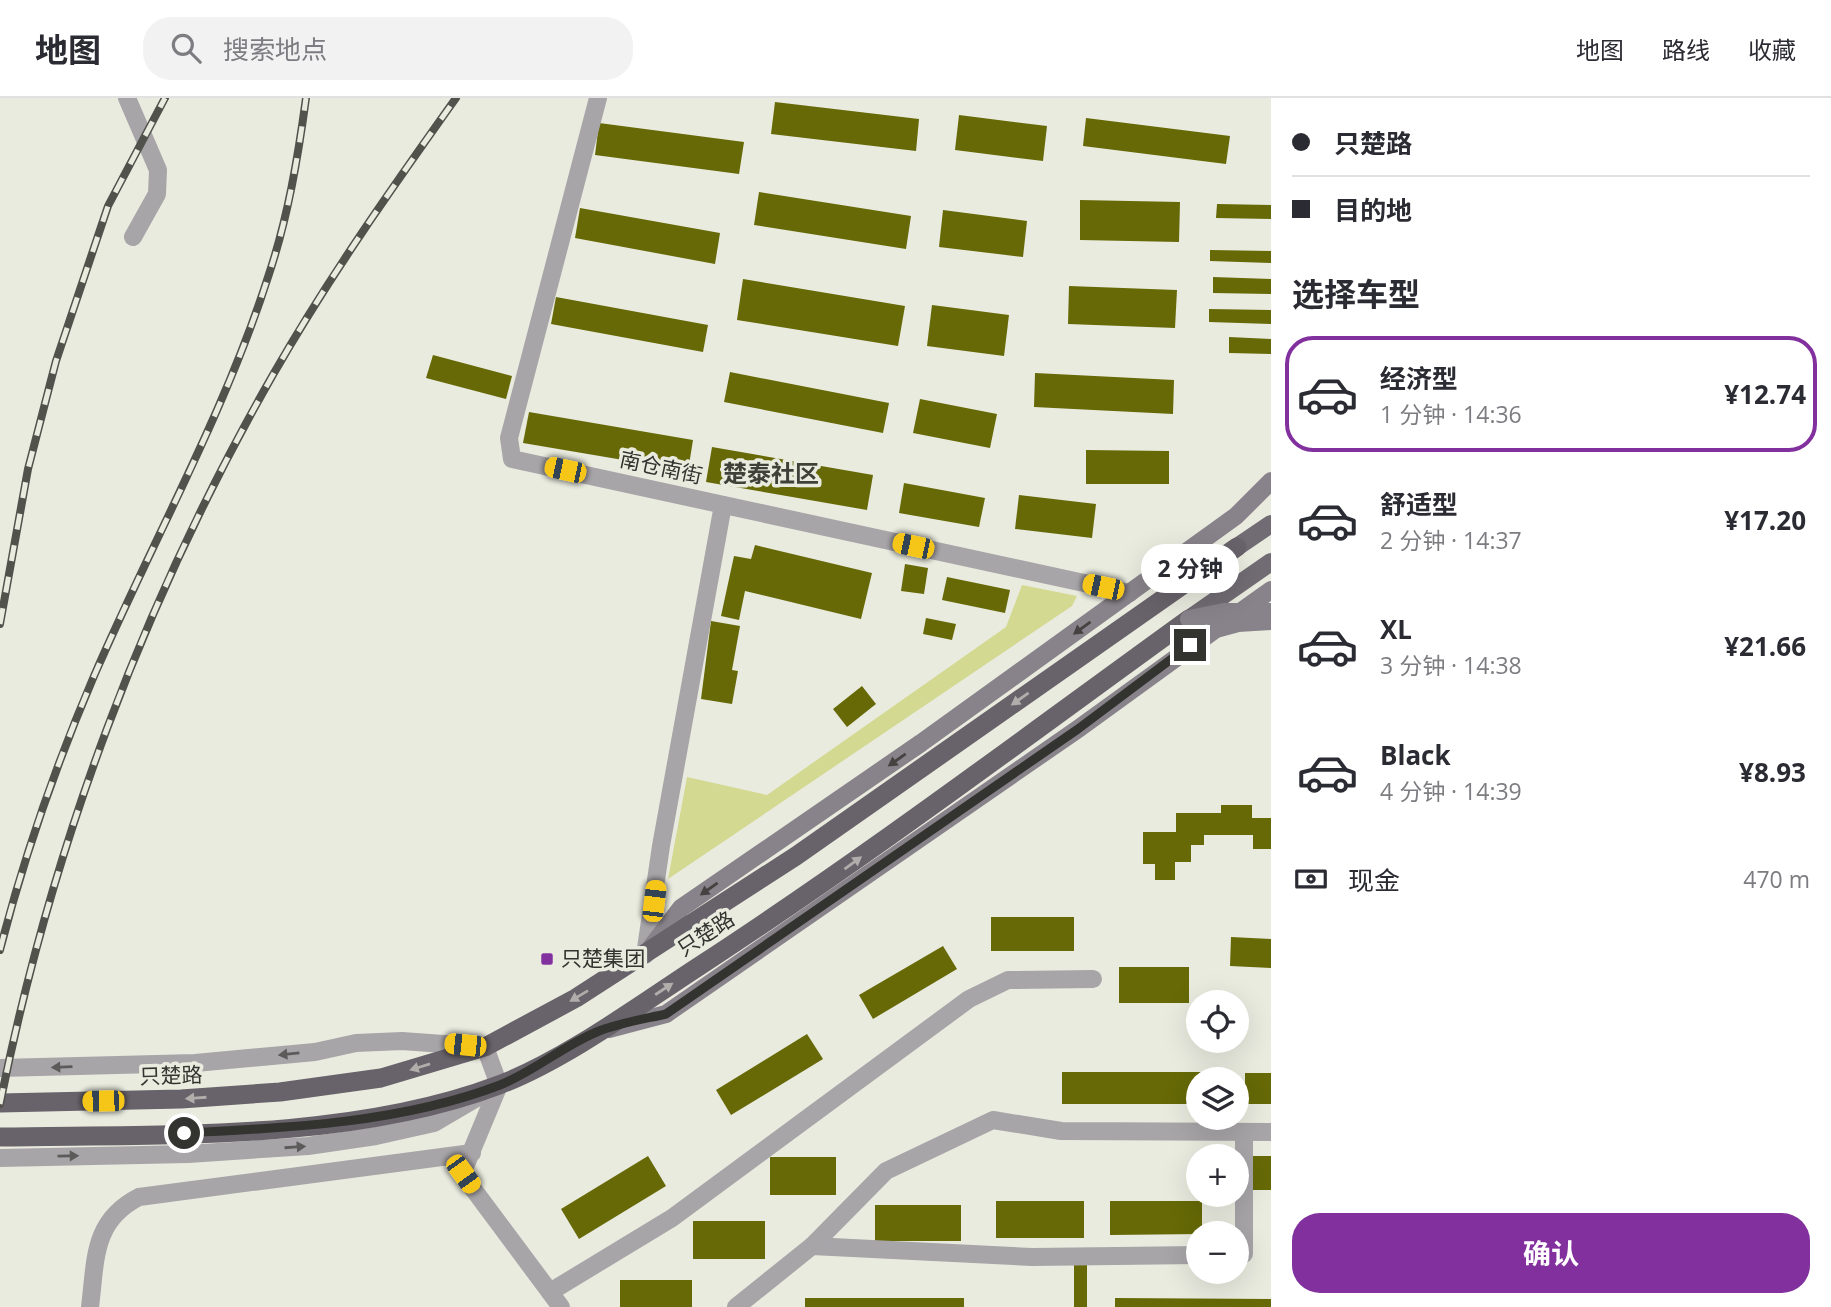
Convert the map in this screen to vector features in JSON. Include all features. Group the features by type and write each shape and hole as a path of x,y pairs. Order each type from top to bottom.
{"highway":[{"name":"只楚路","path":"0,1103 180,1099 280,1092 381,1079 485,1047 576,998 796,856 1237,547"},
{"name":"只楚路","path":"0,1137 284,1128 383,1114 499,1085 598,1031 825,884 1189,619"}],"main road":[{"path":"1236,516 1271,481"},
{"path":"645,955 681,908 920,743 1271,492"},
{"path":"1237,547 1271,513"},
{"name":"只楚路","path":"1237,547 1271,524"},
{"name":"只楚路","path":"1189,619 1271,562"},
{"path":"598,1031 666,1014 1078,729 1271,590"},
{"path":"1189,619 1224,612 1271,612"},
{"path":"1216,629 1238,622 1271,621"}],"street":[{"path":"127,98 158,170 157,194 133,237"},
{"name":"南仓南街","path":"598,98 509,438 512,458 1130,593"},
{"path":"645,955 661,846 723,505"},
{"path":"0,1068 195,1063 314,1052 356,1043 401,1041 485,1047 499,1085 463,1174 556,1300 969,999 1008,980 1093,979"},
{"path":"0,1158 188,1154 309,1146 376,1136 434,1123 499,1085"},
{"path":"736,1307 812,1246 886,1171 993,1120 1061,1131 1271,1132"},
{"path":"1244,1132 1244,1221"},
{"path":"90,1307 97,1251 106,1223 121,1206 139,1197 472,1153"},
{"path":"812,1246 1032,1257 1186,1255"}],"green space":[{"path":"1022,585 1077,596 1072,606 668,879 687,777 767,795 1006,627"}],"building":[{"path":"775,102 919,119 916,151 771,134"},
{"path":"959,115 1047,126 1043,161 955,150"},
{"path":"1086,118 1230,136 1226,164 1083,146"},
{"path":"599,123 744,142 739,174 595,155"},
{"path":"759,192 911,216 906,249 754,225"},
{"path":"1080,200 1180,202 1179,242 1080,240"},
{"path":"1217,204 1271,205 1271,219 1216,218"},
{"path":"580,208 720,233 715,264 575,238"},
{"path":"943,210 1027,221 1023,257 939,247"},
{"path":"1210,250 1271,251 1271,263 1210,261"},
{"path":"1213,277 1271,279 1271,294 1213,293"},
{"path":"743,279 905,306 898,346 737,320"},
{"path":"1069,286 1177,290 1175,328 1068,324"},
{"path":"556,297 708,325 703,352 551,324"},
{"path":"932,305 1009,315 1004,356 927,346"},
{"path":"1209,309 1271,310 1271,324 1209,322"},
{"path":"1229,337 1271,339 1271,354 1229,353"},
{"path":"433,355 512,376 506,399 426,378"},
{"path":"730,372 889,403 883,433 724,402"},
{"path":"1035,373 1174,380 1173,414 1034,407"},
{"path":"920,399 997,414 990,448 913,433"},
{"path":"529,412 693,440 688,471 523,443"},
{"path":"712,447 873,475 867,510 706,482"},
{"path":"1086,450 1169,451 1169,484 1086,484"},
{"path":"904,483 985,498 979,527 899,513"},
{"path":"1019,495 1096,504 1092,538 1015,529"},
{"path":"755,545 872,573 861,619 745,591 739,620 721,616 734,556 751,559"},
{"path":"905,564 928,568 924,594 901,591"},
{"path":"947,577 1010,590 1005,613 942,600"},
{"path":"926,618 956,624 952,640 923,634"},
{"path":"711,621 740,626 732,670 738,671 732,704 701,699"},
{"path":"862,686 876,704 847,727 833,709"},
{"path":"1221,805 1252,805 1252,818 1271,818 1271,849 1253,849 1253,835 1204,835 1204,845 1191,845 1191,862 1175,862 1175,880 1155,880 1155,864 1143,864 1143,832 1176,832 1176,813 1221,813"},
{"path":"991,917 1074,917 1074,951 991,951"},
{"path":"1231,937 1271,939 1271,968 1230,966"},
{"path":"943,946 957,969 873,1019 859,995"},
{"path":"1119,967 1189,967 1186,1003 1119,1003"},
{"path":"807,1034 823,1059 731,1115 716,1090"},
{"path":"1062,1072 1186,1072 1186,1104 1062,1104"},
{"path":"1249,1073 1271,1073 1271,1104 1249,1104"},
{"path":"648,1156 666,1186 579,1239 561,1209"},
{"path":"1249,1156 1271,1156 1271,1190 1249,1190"},
{"path":"770,1157 836,1157 836,1195 770,1195"},
{"path":"996,1201 1084,1201 1084,1238 996,1238"},
{"path":"1110,1201 1186,1201 1186,1207 1202,1207 1202,1221 1186,1221 1186,1234 1110,1235"},
{"path":"875,1205 961,1205 961,1241 875,1241"},
{"path":"693,1221 765,1221 765,1259 693,1259"},
{"path":"1074,1259 1087,1259 1087,1307 1074,1307"},
{"path":"620,1280 692,1280 692,1307 620,1307"},
{"path":"805,1298 964,1298 964,1307 805,1307"},
{"path":"1115,1298 1271,1299 1271,1307 1115,1307"}],"railway":[{"path":"0,624 28,469 56,361 108,206 165,98"},
{"path":"0,950 30,845 80,709 210,427 251,326 282,231 306,98"},
{"path":"0,1104 21,1008 75,820 107,728 184,547 227,459 295,337 362,233 456,98"}],"place":[{"name":"只楚集团","path":"547,959"}],"district":[{"name":"楚泰社区","path":"771,474"}],"route":[{"path":"184,1133 284,1128 383,1114 441,1102 499,1085 598,1031 666,1014 1078,729 1190,645"}]}
